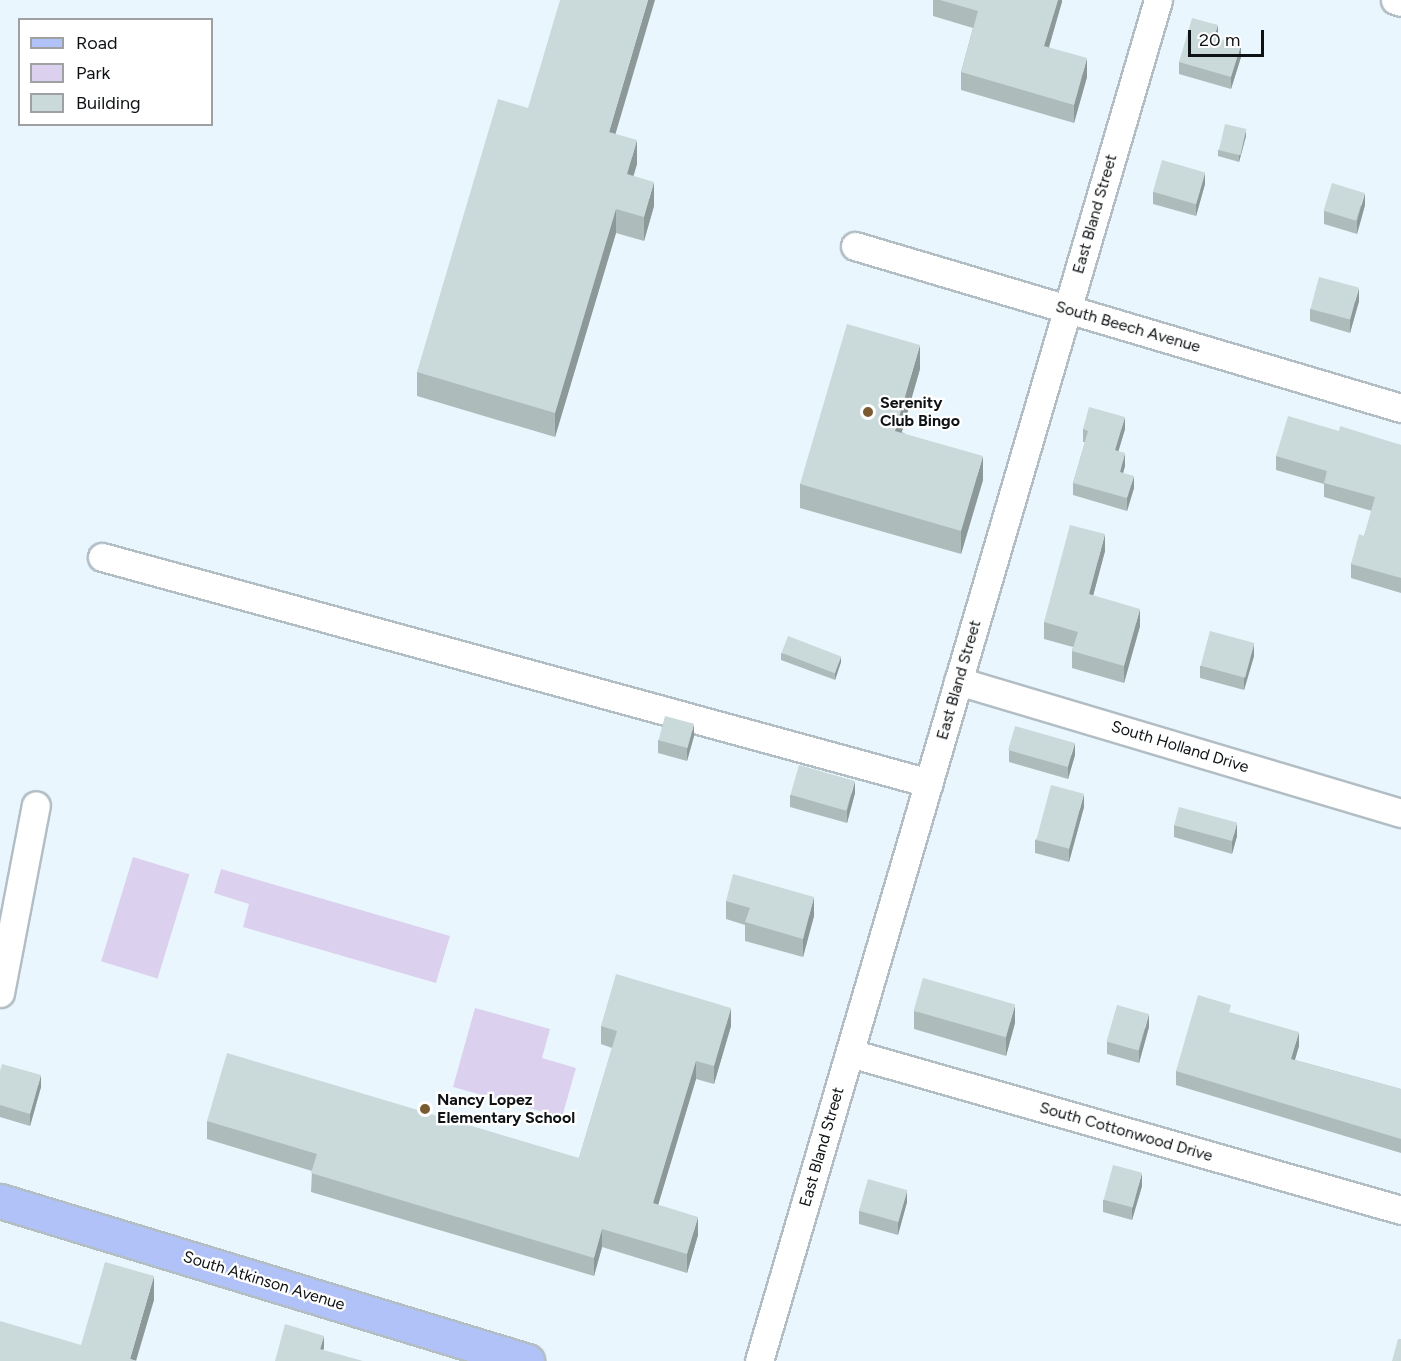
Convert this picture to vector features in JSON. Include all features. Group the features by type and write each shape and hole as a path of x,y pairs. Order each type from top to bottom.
{"main road":[{"name":"South Atkinson Avenue","path":"0,1201 527,1361"}],"street":[{"name":"East Bland Street","path":"759,1361 1158,0"},
{"path":"1395,0 1401,2"},
{"name":"South Beech Avenue","path":"855,246 1401,408"},
{"path":"102,557 929,783"},
{"name":"South Holland Drive","path":"958,681 1401,813"},
{"path":"0,993 36,805"},
{"name":"South Cottonwood Drive","path":"850,1053 1401,1210"}],"green space":[{"path":"133,857 189,874 158,978 101,961"},
{"path":"221,869 450,936 436,983 243,927 249,904 214,893"},
{"path":"475,1008 550,1029 542,1058 576,1068 562,1117 453,1087"}],"building":[{"path":"560,0 648,0 609,132 637,140 627,174 654,182 644,217 616,209 555,413 417,372 498,99 528,108"},
{"path":"940,0 1058,0 1044,46 1087,58 1074,105 961,72 978,11"},
{"path":"1192,18 1218,25 1214,37 1241,45 1231,77 1179,62"},
{"path":"1225,124 1246,129 1240,155 1219,150"},
{"path":"1162,160 1205,172 1196,204 1153,192"},
{"path":"1332,183 1365,193 1356,221 1324,211"},
{"path":"1319,277 1359,288 1350,319 1310,309"},
{"name":"Serenity Club Bingo","path":"847,324 920,345 895,431 983,456 961,531 800,484"},
{"path":"1089,407 1125,417 1115,450 1125,453 1120,472 1134,476 1127,498 1073,483 1088,431 1083,429"},
{"path":"1288,416 1339,431 1340,426 1401,445 1401,578 1351,564 1359,534 1364,536 1375,497 1324,483 1327,471 1276,456"},
{"path":"1070,525 1105,534 1089,594 1140,609 1124,666 1072,651 1078,632 1044,622"},
{"path":"1210,631 1254,643 1245,678 1201,666"},
{"path":"788,636 841,656 835,673 782,653"},
{"path":"665,716 694,724 688,748 659,740"},
{"path":"1015,726 1075,743 1068,767 1008,750"},
{"path":"799,765 855,781 846,811 790,795"},
{"path":"1051,785 1084,794 1069,849 1036,840"},
{"path":"1179,807 1237,823 1232,841 1174,825"},
{"path":"733,874 814,897 803,939 745,922 750,908 726,901"},
{"path":"616,974 731,1008 714,1066 696,1061 653,1203 698,1217 687,1254 602,1229 594,1258 311,1173 317,1154 207,1121 227,1053 579,1158 617,1031 601,1026"},
{"path":"923,978 1015,1004 1006,1037 914,1011"},
{"path":"1198,995 1231,1005 1229,1012 1299,1032 1291,1059 1401,1089 1401,1139 1176,1071"},
{"path":"1117,1005 1149,1014 1138,1051 1107,1042"},
{"path":"2,1064 41,1075 30,1114 0,1105"},
{"path":"1113,1165 1142,1173 1133,1208 1104,1200"},
{"path":"868,1179 907,1190 898,1222 859,1211"},
{"path":"105,1262 154,1276 130,1359 137,1361 0,1361 0,1321 81,1345"},
{"path":"285,1324 324,1336 320,1349 363,1361 275,1361"},
{"path":"1398,1339 1401,1339 1401,1361 1392,1361"}],"place":[{"name":"Serenity Club Bingo","path":"868,412"},
{"name":"Nancy Lopez Elementary School","path":"425,1109"}]}
